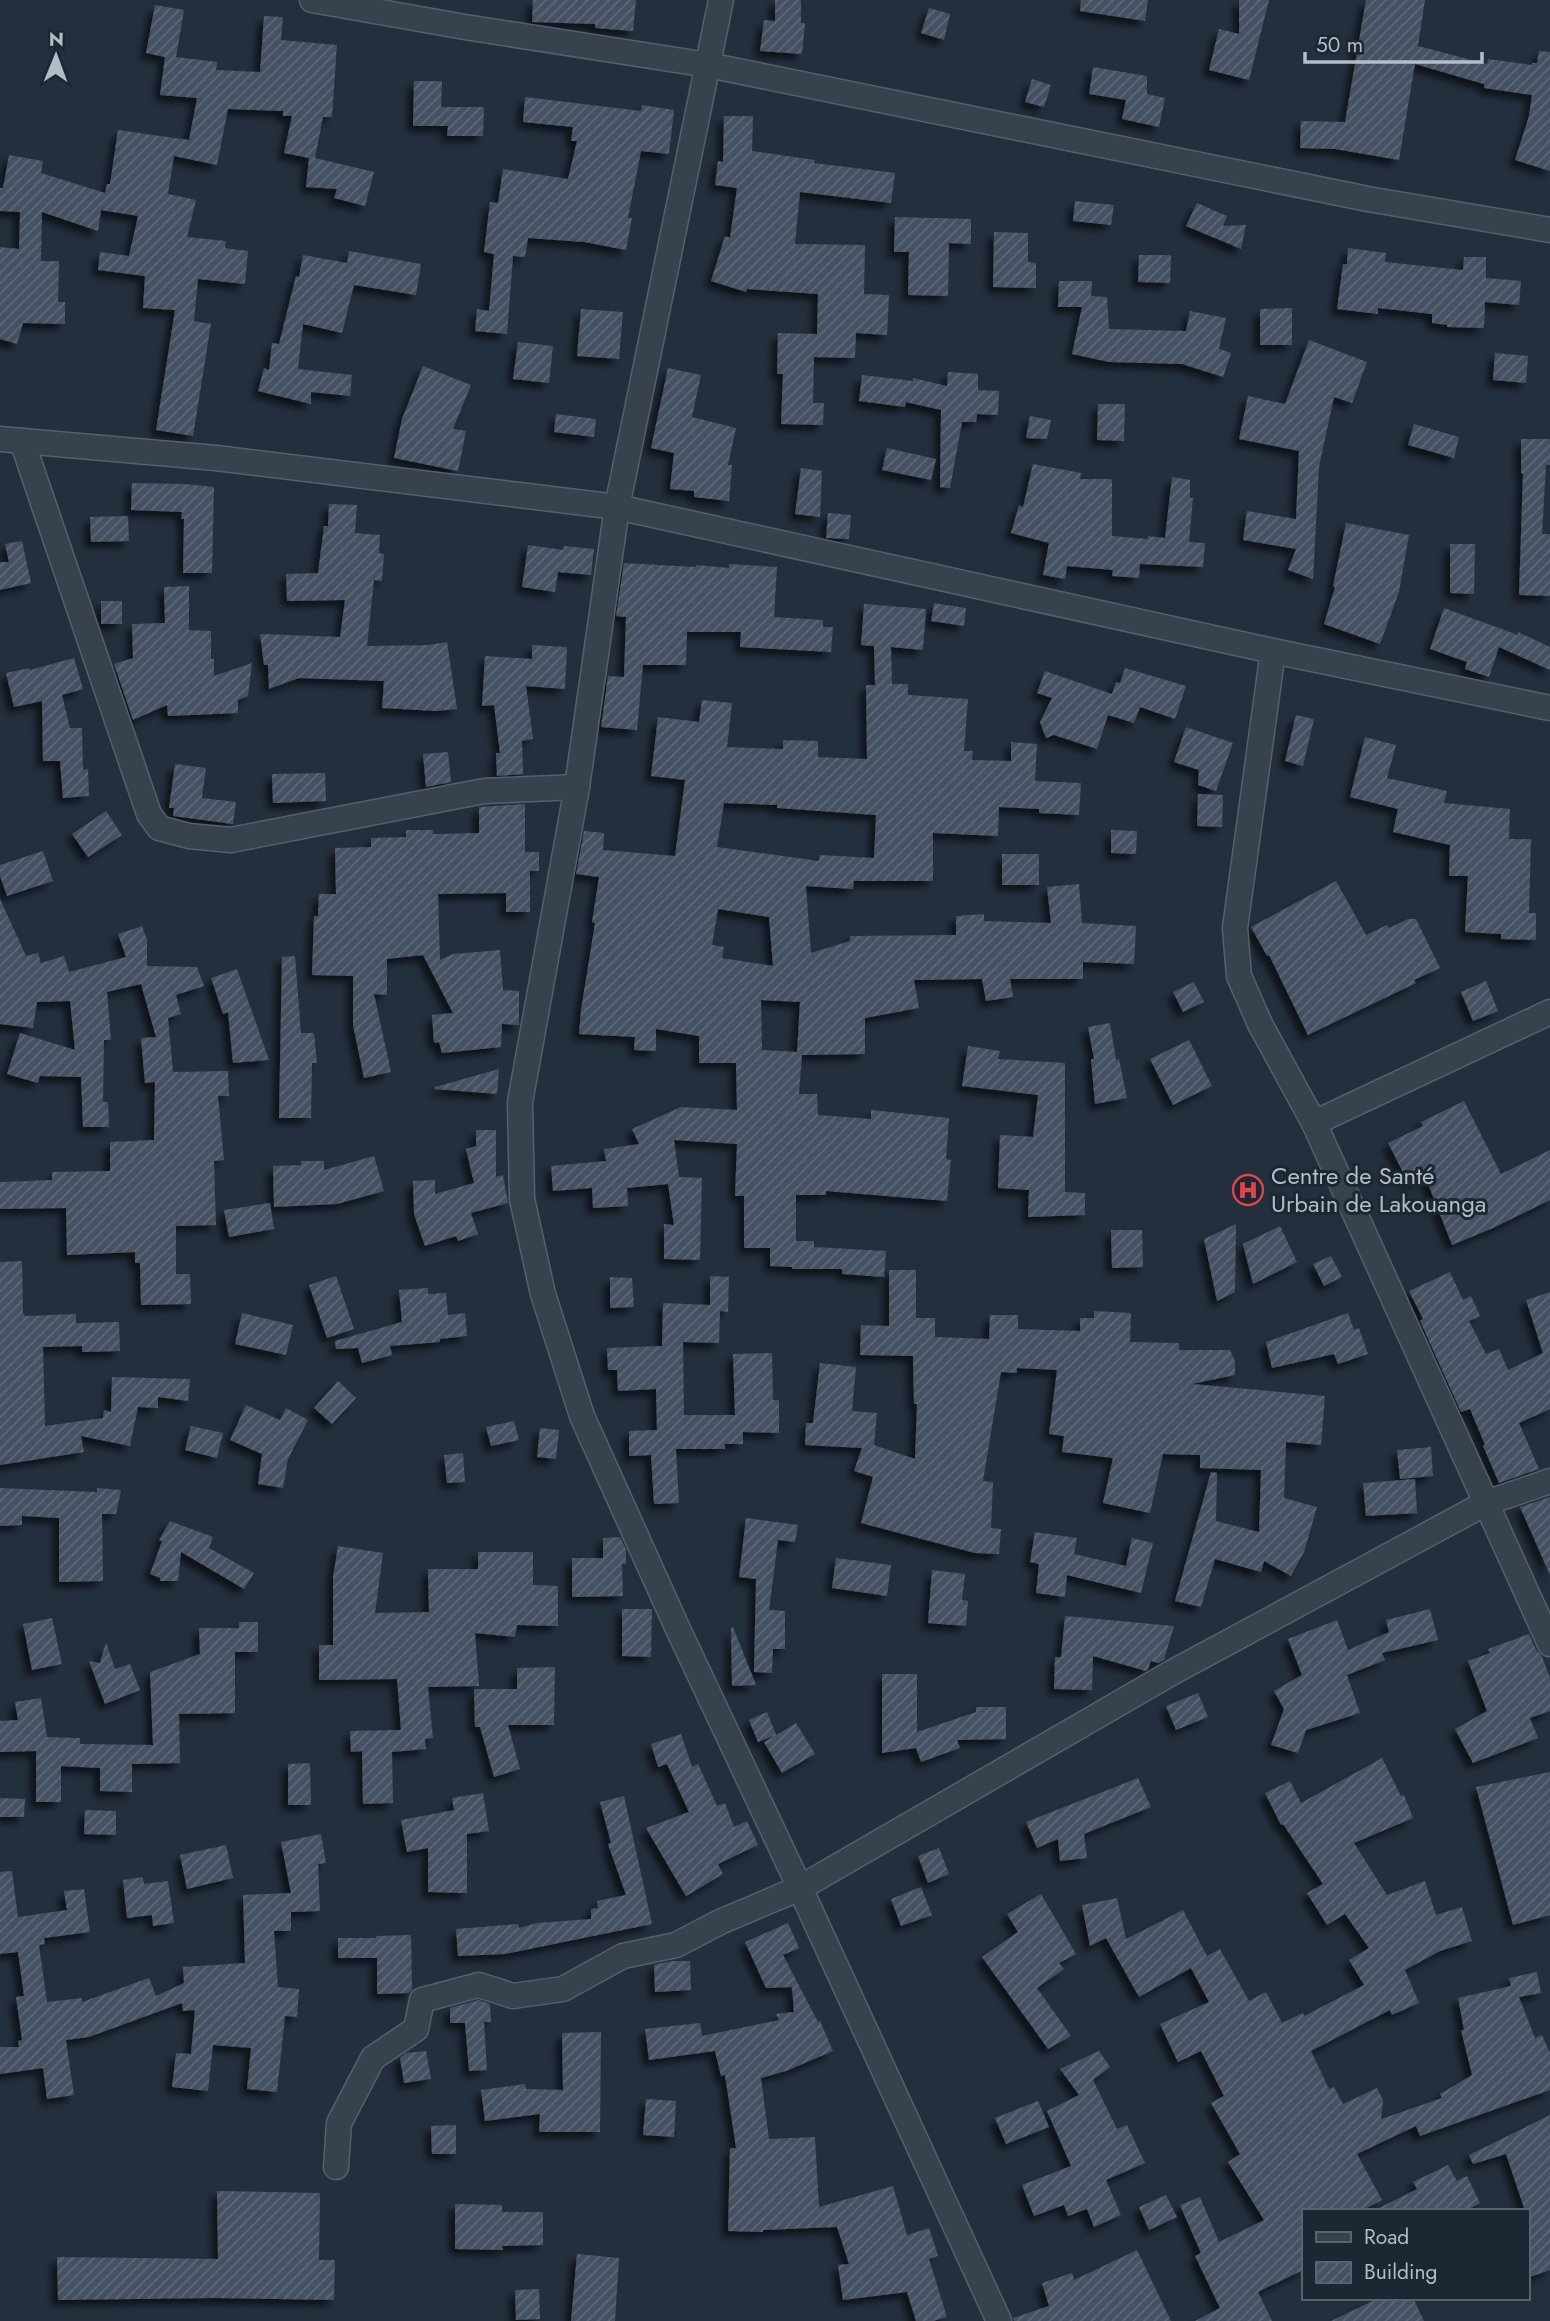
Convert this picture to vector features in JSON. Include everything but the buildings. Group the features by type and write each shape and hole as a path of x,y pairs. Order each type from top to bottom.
{"street":[{"path":"312,0 708,65 1368,199 1550,230"},
{"path":"721,0 617,507 577,787 520,1102 522,1199 543,1294 582,1416 677,1628 999,2321"},
{"path":"577,787 484,791 231,840 189,836 159,828 149,814 11,440 216,458 617,507 1273,651 1550,708"},
{"path":"1273,651 1235,928 1239,976 1260,1024 1314,1124 1550,1644"},
{"path":"1314,1124 1550,1012"},
{"path":"336,2167 339,2123 373,2058 416,2029 422,2000 479,1985 513,1996 563,1989 623,1956 676,1945 720,1922 800,1888 1173,1672 1486,1503 1550,1481"}],"place":[{"name":"Centre de Santé Urbain de Lakouanga","path":"1248,1190"}]}
